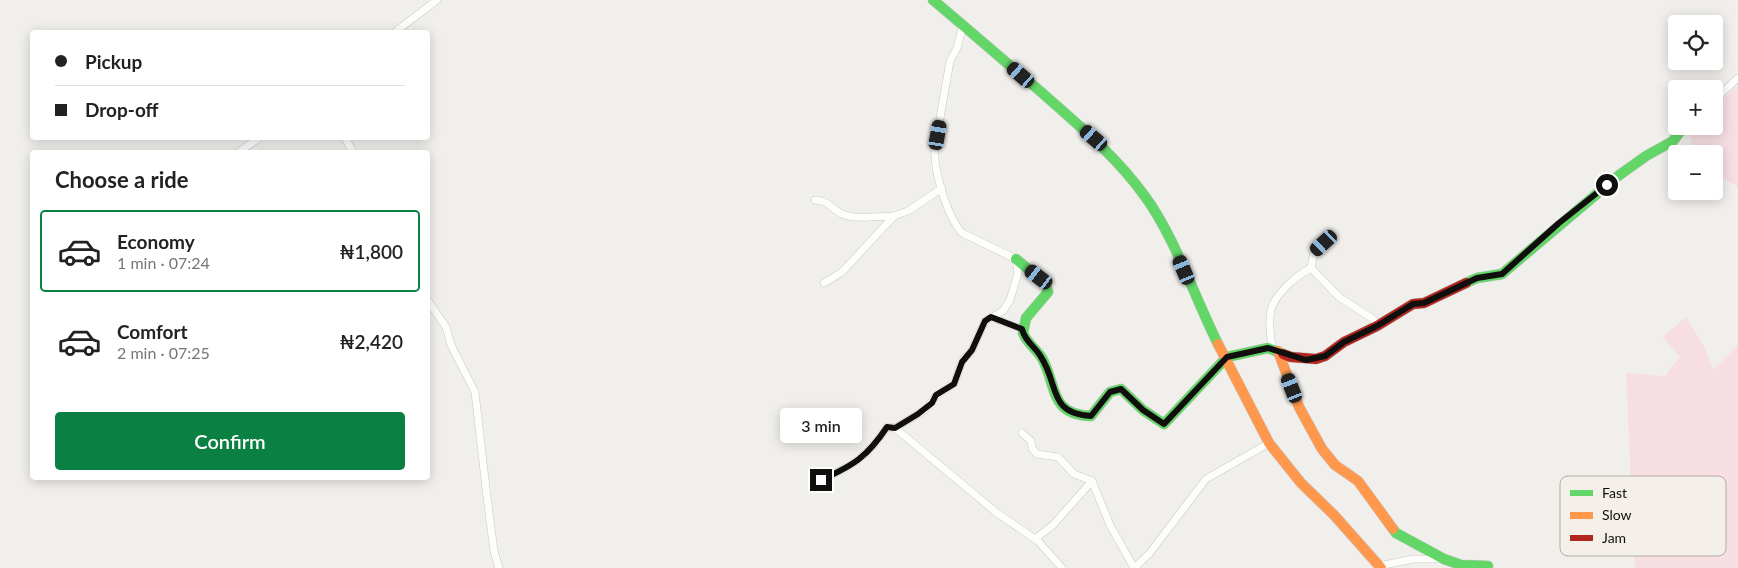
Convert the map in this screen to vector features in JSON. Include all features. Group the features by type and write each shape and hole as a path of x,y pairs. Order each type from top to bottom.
{"street":[{"path":"398,30 437,0"},
{"path":"933,0 1094,138 1120,165 1145,196 1170,238 1197,302 1227,357 1269,443 1301,484 1334,515 1380,567 1412,559 1444,559"},
{"path":"963,25 958,48 950,61 935,146 935,159 942,188 952,218 962,233 1016,260 1044,283 1048,292 1045,302 1026,317 1022,329 1028,342 1041,356 1060,404 1078,416 1091,416 1110,392 1121,389 1143,410 1164,424 1227,357 1259,348 1275,350 1299,358 1316,359 1325,356 1344,342 1377,326 1413,304 1424,303 1477,278 1502,274 1618,176 1646,156 1673,141 1677,135"},
{"path":"1723,92 1738,78"},
{"path":"242,150 256,140"},
{"path":"815,200 822,200 842,214 854,216 894,216 908,211 942,188"},
{"path":"824,283 842,272 894,216"},
{"path":"1311,268 1314,252 1332,238"},
{"path":"895,428 925,410 936,395 954,384 962,362 972,350 985,321 1003,311 1014,290 1018,273 1016,260"},
{"path":"1311,268 1339,297 1372,319 1377,326"},
{"path":"1311,268 1299,274 1288,285 1271,309 1275,350 1306,424 1335,465 1358,481 1396,533 1444,559 1461,565 1488,566"},
{"path":"430,304 446,327 451,345 475,392 494,551 499,568"},
{"path":"991,317 1022,329"},
{"path":"821,480 865,455 874,447 887,427 895,428 997,513 1035,539 1062,568"},
{"path":"1022,433 1031,441 1032,448 1037,454 1058,457 1074,474 1092,481 1110,524 1134,568 1149,554 1206,480 1269,443"},
{"path":"1035,539 1053,525 1092,481"}],"shaded area":[{"path":"1738,86 1738,187 1723,178 1723,145 1692,145 1689,135 1723,135 1723,99"},
{"path":"1686,317 1705,348 1713,370 1738,345 1738,568 1635,568 1634,556 1726,556 1726,476 1631,476 1626,373 1665,376 1680,357 1663,337"}],"traffic: fast":[{"path":"933,0 1082,128 1133,180 1165,229 1218,344"},
{"path":"1466,283 1477,278 1502,274 1618,176 1646,156 1673,141 1677,135"},
{"path":"1016,259 1045,283 1048,292 1026,318 1023,333 1042,358 1056,397 1068,410 1077,414 1091,416 1110,392 1121,389 1143,410 1164,424 1227,357 1268,348 1283,354"},
{"path":"1393,529 1396,533 1444,559 1461,565 1488,566"}],"traffic: slow":[{"path":"1218,344 1269,443 1301,483 1334,515 1381,568"},
{"path":"1278,351 1299,407 1322,449 1335,465 1358,481 1393,529"}],"traffic: jam":[{"path":"1283,354 1291,357 1316,359 1325,356 1344,342 1377,326 1413,304 1424,303 1466,283"}],"route":[{"path":"821,480 865,455 874,447 887,427 895,428 925,410 932,403 936,395 954,384 962,362 972,350 985,321 991,317 1022,329 1028,342 1041,356 1056,396 1066,410 1078,416 1091,416 1110,392 1121,389 1143,410 1161,424 1164,424 1170,420 1198,386 1227,357 1259,348 1268,348 1306,360 1325,356 1344,342 1377,326 1413,304 1424,303 1477,278 1502,274 1520,260 1559,223 1607,185"}]}
